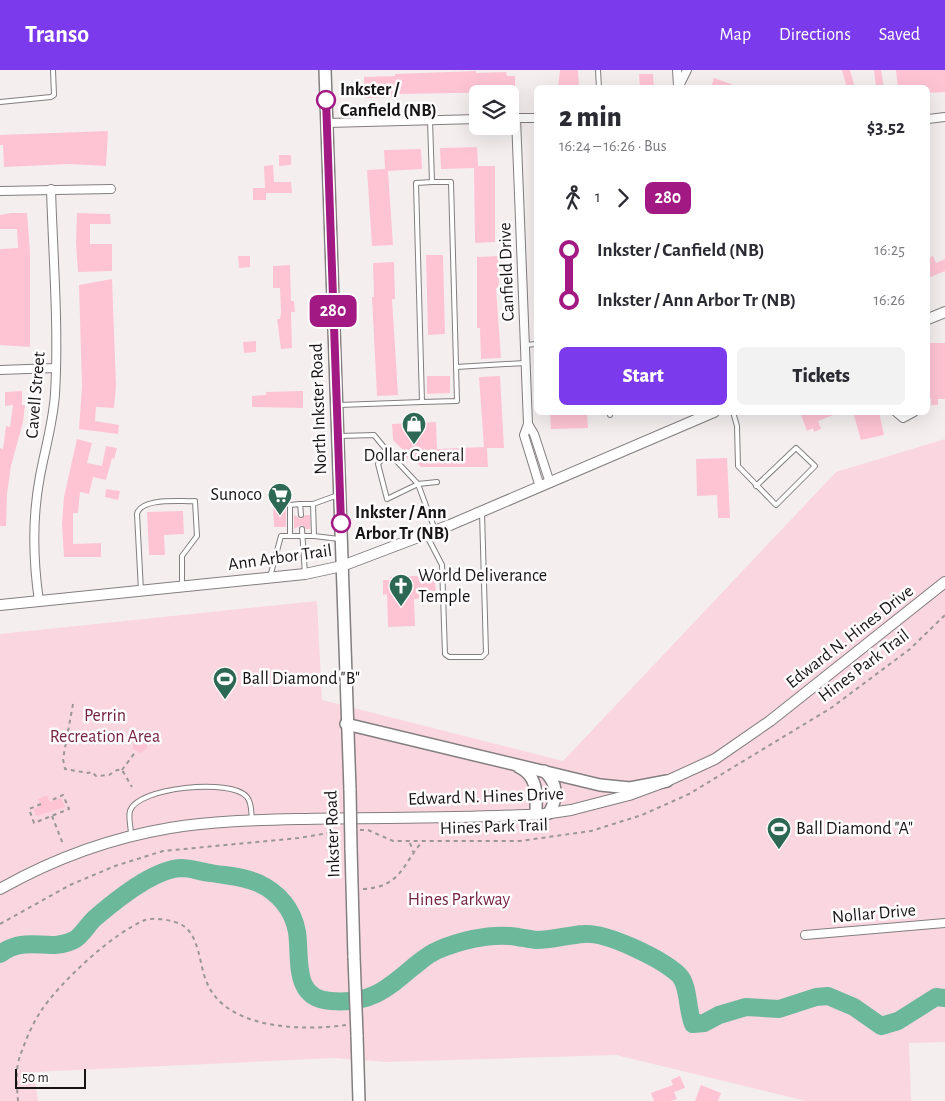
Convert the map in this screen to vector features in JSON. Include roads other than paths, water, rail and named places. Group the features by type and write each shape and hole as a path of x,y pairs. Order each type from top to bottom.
{"main road":[{"name":"North Inkster Road","path":"324,70 342,566"},
{"name":"Inkster Road","path":"342,566 359,1101"},
{"path":"346,724 615,788 641,787 667,782"},
{"path":"511,763 525,770 534,780 536,814"},
{"path":"544,771 554,781 555,788 555,799 549,813"}],"street":[{"path":"677,70 678,85"},
{"path":"680,85 687,70"},
{"path":"930,119 945,117"},
{"path":"519,118 534,118"},
{"path":"327,123 469,119"},
{"name":"Canfield Drive","path":"514,135 528,424 524,435 540,487"},
{"name":"Cavell Street","path":"39,601 34,562 35,517 39,478 53,417 56,368 51,189"},
{"path":"0,191 111,189"},
{"path":"930,318 945,312"},
{"path":"0,370 56,368"},
{"name":"Ann Arbor Trail","path":"0,605 305,574 342,566 550,483 708,415"},
{"name":"Canfield Drive","path":"528,424 534,434 550,483"},
{"name":"Edward N. Hines Drive","path":"0,889 62,858 132,836 170,828 252,820 549,813 595,805 667,782 715,759 770,721 945,582"},
{"name":"Nollar Drive","path":"805,935 945,923"}],"lane":[{"path":"0,102 51,97 54,95 54,70"},
{"path":"598,70 599,85"},
{"path":"430,120 432,182"},
{"path":"336,405 457,401 451,182 416,183 422,402"},
{"path":"525,345 534,344"},
{"path":"456,367 525,364"},
{"path":"734,415 737,426 738,466 756,486 776,505 815,466 796,448 756,486"},
{"path":"337,436 374,435 418,484 442,565 445,654 450,657 482,657 486,653 482,511"},
{"path":"388,452 378,464 386,499 418,484 437,482"},
{"path":"290,536 290,505 313,504 340,494"},
{"path":"141,591 137,514 138,508 145,503 196,501 197,536 182,556 182,586"},
{"path":"300,504 301,515"},
{"path":"313,504 314,536"},
{"path":"302,529 305,574"},
{"path":"270,577 281,536 314,536 341,539"},
{"path":"132,836 130,811 135,804 145,797 158,793 200,786 227,788 240,792 250,804 252,820"}],"waterway":[{"path":"0,954 19,945 56,945 74,940 80,936 95,918 136,887 159,874 185,868 246,879 258,883 278,896 284,902 295,924 299,965 304,985 310,993 319,999 344,1001 366,998 394,983 431,954 464,941 492,936 510,936 536,940 584,934 606,937 648,954 679,975 685,985 693,1024 704,1023 719,1015 746,1007 779,1009 816,997 828,996 854,1007 881,1026 898,1021 936,997 945,998"}],"place":[{"name":"Inkster / Canfield (NB)","path":"326,100"},
{"name":"Dollar General","path":"414,445"},
{"name":"Sunoco","path":"280,516"},
{"name":"Inkster / Ann Arbor Tr (NB)","path":"341,523"},
{"name":"World Deliverance Temple","path":"401,607"},
{"name":"Ball Diamond \"B\"","path":"225,700"},
{"name":"Ball Diamond \"A\"","path":"779,850"}],"park label":[{"name":"Perrin Recreation Area","path":"105,726"},
{"name":"Hines Parkway","path":"459,900"}]}
